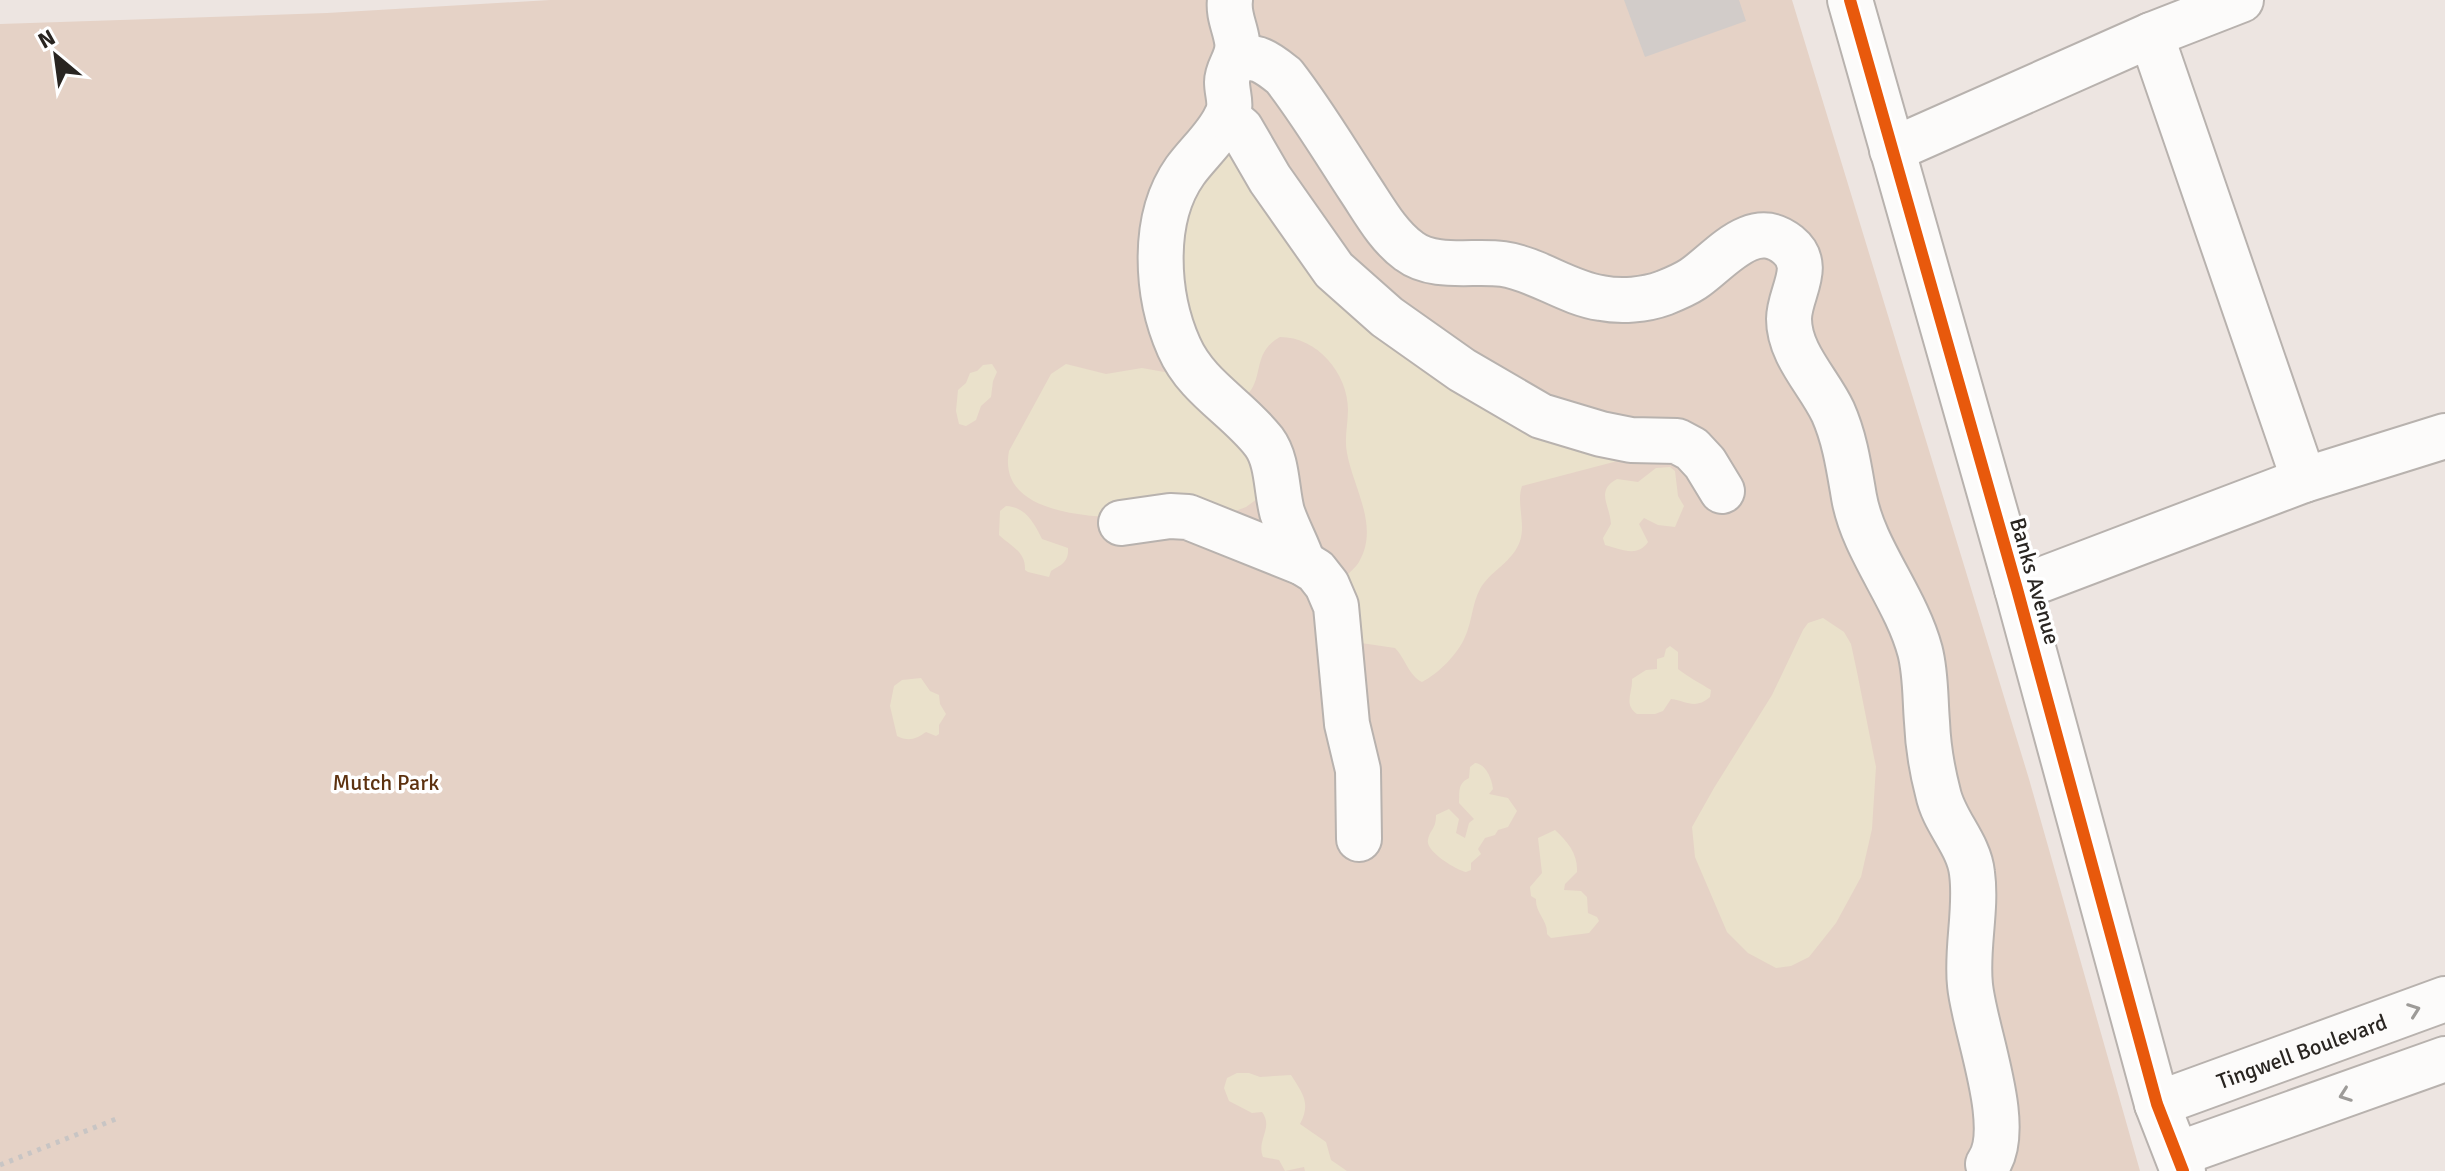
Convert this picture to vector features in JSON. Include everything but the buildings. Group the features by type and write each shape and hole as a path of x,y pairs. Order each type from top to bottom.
{"street":[{"path":"1230,0 1228,11 1238,44 1236,60 1229,70 1227,82 1231,97 1227,117 1183,174 1173,196 1165,215 1161,269 1171,325 1190,368 1265,443 1273,461 1278,497 1287,528 1297,544 1303,563"},
{"name":"Banks Avenue","path":"1850,0 2017,589 2157,1104 2180,1162"},
{"path":"1892,150 2151,35 2241,0"},
{"path":"2151,35 2304,480"},
{"path":"1236,60 1245,57 1264,61 1284,76 1381,221 1409,251 1422,258 1512,266 1600,298 1623,300 1658,295 1681,286 1732,245 1750,238 1768,236 1793,250 1801,272 1790,307 1791,337 1836,420 1846,450 1857,511 1913,631 1922,663 1928,743 1939,799 1972,869 1969,971 1974,1012 1989,1067 1996,1144 1988,1164"},
{"path":"1227,117 1241,129 1285,202 1334,270 1387,317 1462,370 1541,416 1616,437 1677,441 1692,449 1705,463 1722,491"},
{"path":"2017,589 2304,480 2445,436"},
{"path":"1121,523 1170,516 1188,517 1303,563 1316,571 1327,585 1336,606 1347,724 1358,770 1359,839"},
{"name":"Tingwell Boulevard","path":"2157,1104 2445,999"},
{"path":"2180,1162 2445,1059"}],"path":[{"path":"0,1165 116,1119"}],"green space":[{"name":"Mutch Park","path":"550,0 1792,0 2029,779 2140,1171 0,1171 0,24 327,13"}],"sand":[{"path":"1220,140 1317,264 1648,453 1522,486 1522,534 1517,548 1480,589 1458,650 1441,669 1422,682 1414,676 1395,648 1361,643 1344,579 1359,563 1365,547 1366,520 1347,453 1347,396 1336,371 1318,350 1306,343 1280,337 1265,350 1252,389 1246,396 1205,372 1170,246"},
{"path":"992,364 997,372 991,397 981,406 976,420 966,426 959,424 956,411 958,390 966,383 970,373 983,365"},
{"path":"1066,364 1106,374 1142,368 1170,373 1243,431 1264,494 1246,507 1230,513 1134,518 1059,510 1029,499 1012,479 1009,451 1051,374"},
{"path":"1670,467 1675,471 1678,496 1684,506 1675,527 1658,525 1644,518 1639,524 1648,542 1644,547 1628,551 1605,545 1603,538 1611,524 1605,499 1607,488 1617,479 1638,482 1656,468"},
{"path":"1006,506 1024,513 1042,539 1068,548 1065,560 1051,571 1049,577 1025,570 1020,553 999,535 1000,511"},
{"path":"1823,618 1844,632 1851,644 1876,767 1872,829 1861,877 1836,923 1809,957 1791,966 1776,968 1748,953 1727,932 1695,857 1692,827 1772,695 1803,630 1808,623"},
{"path":"1670,646 1678,652 1678,669 1711,690 1710,697 1695,704 1671,699 1663,711 1637,714 1630,706 1632,679 1646,670 1657,669 1657,659 1664,657"},
{"path":"921,678 930,691 939,695 946,714 936,736 926,732 912,739 901,738 897,736 890,706 894,686 902,680"},
{"path":"1475,763 1482,766 1490,777 1493,789 1489,794 1508,798 1517,811 1508,827 1485,838 1478,849 1481,854 1471,863 1471,870 1466,872 1436,854 1428,840 1436,815 1449,809 1459,819 1456,833 1465,838 1469,823 1474,819 1459,803 1459,792 1469,778 1470,767"},
{"path":"1555,830 1571,849 1577,866 1577,872 1565,884 1564,890 1581,891 1587,897 1588,913 1599,921 1589,933 1551,938 1536,899 1531,896 1530,887 1542,873 1538,838"},
{"path":"1237,1073 1260,1077 1291,1075 1305,1104 1300,1124 1326,1142 1331,1160 1347,1171 1305,1171 1304,1167 1285,1171 1279,1160 1263,1157 1261,1151 1266,1123 1262,1112 1252,1113 1229,1101 1224,1088 1227,1078"}],"cycle path":[{"path":"1850,0 2017,589 2157,1104 2183,1171"}]}
